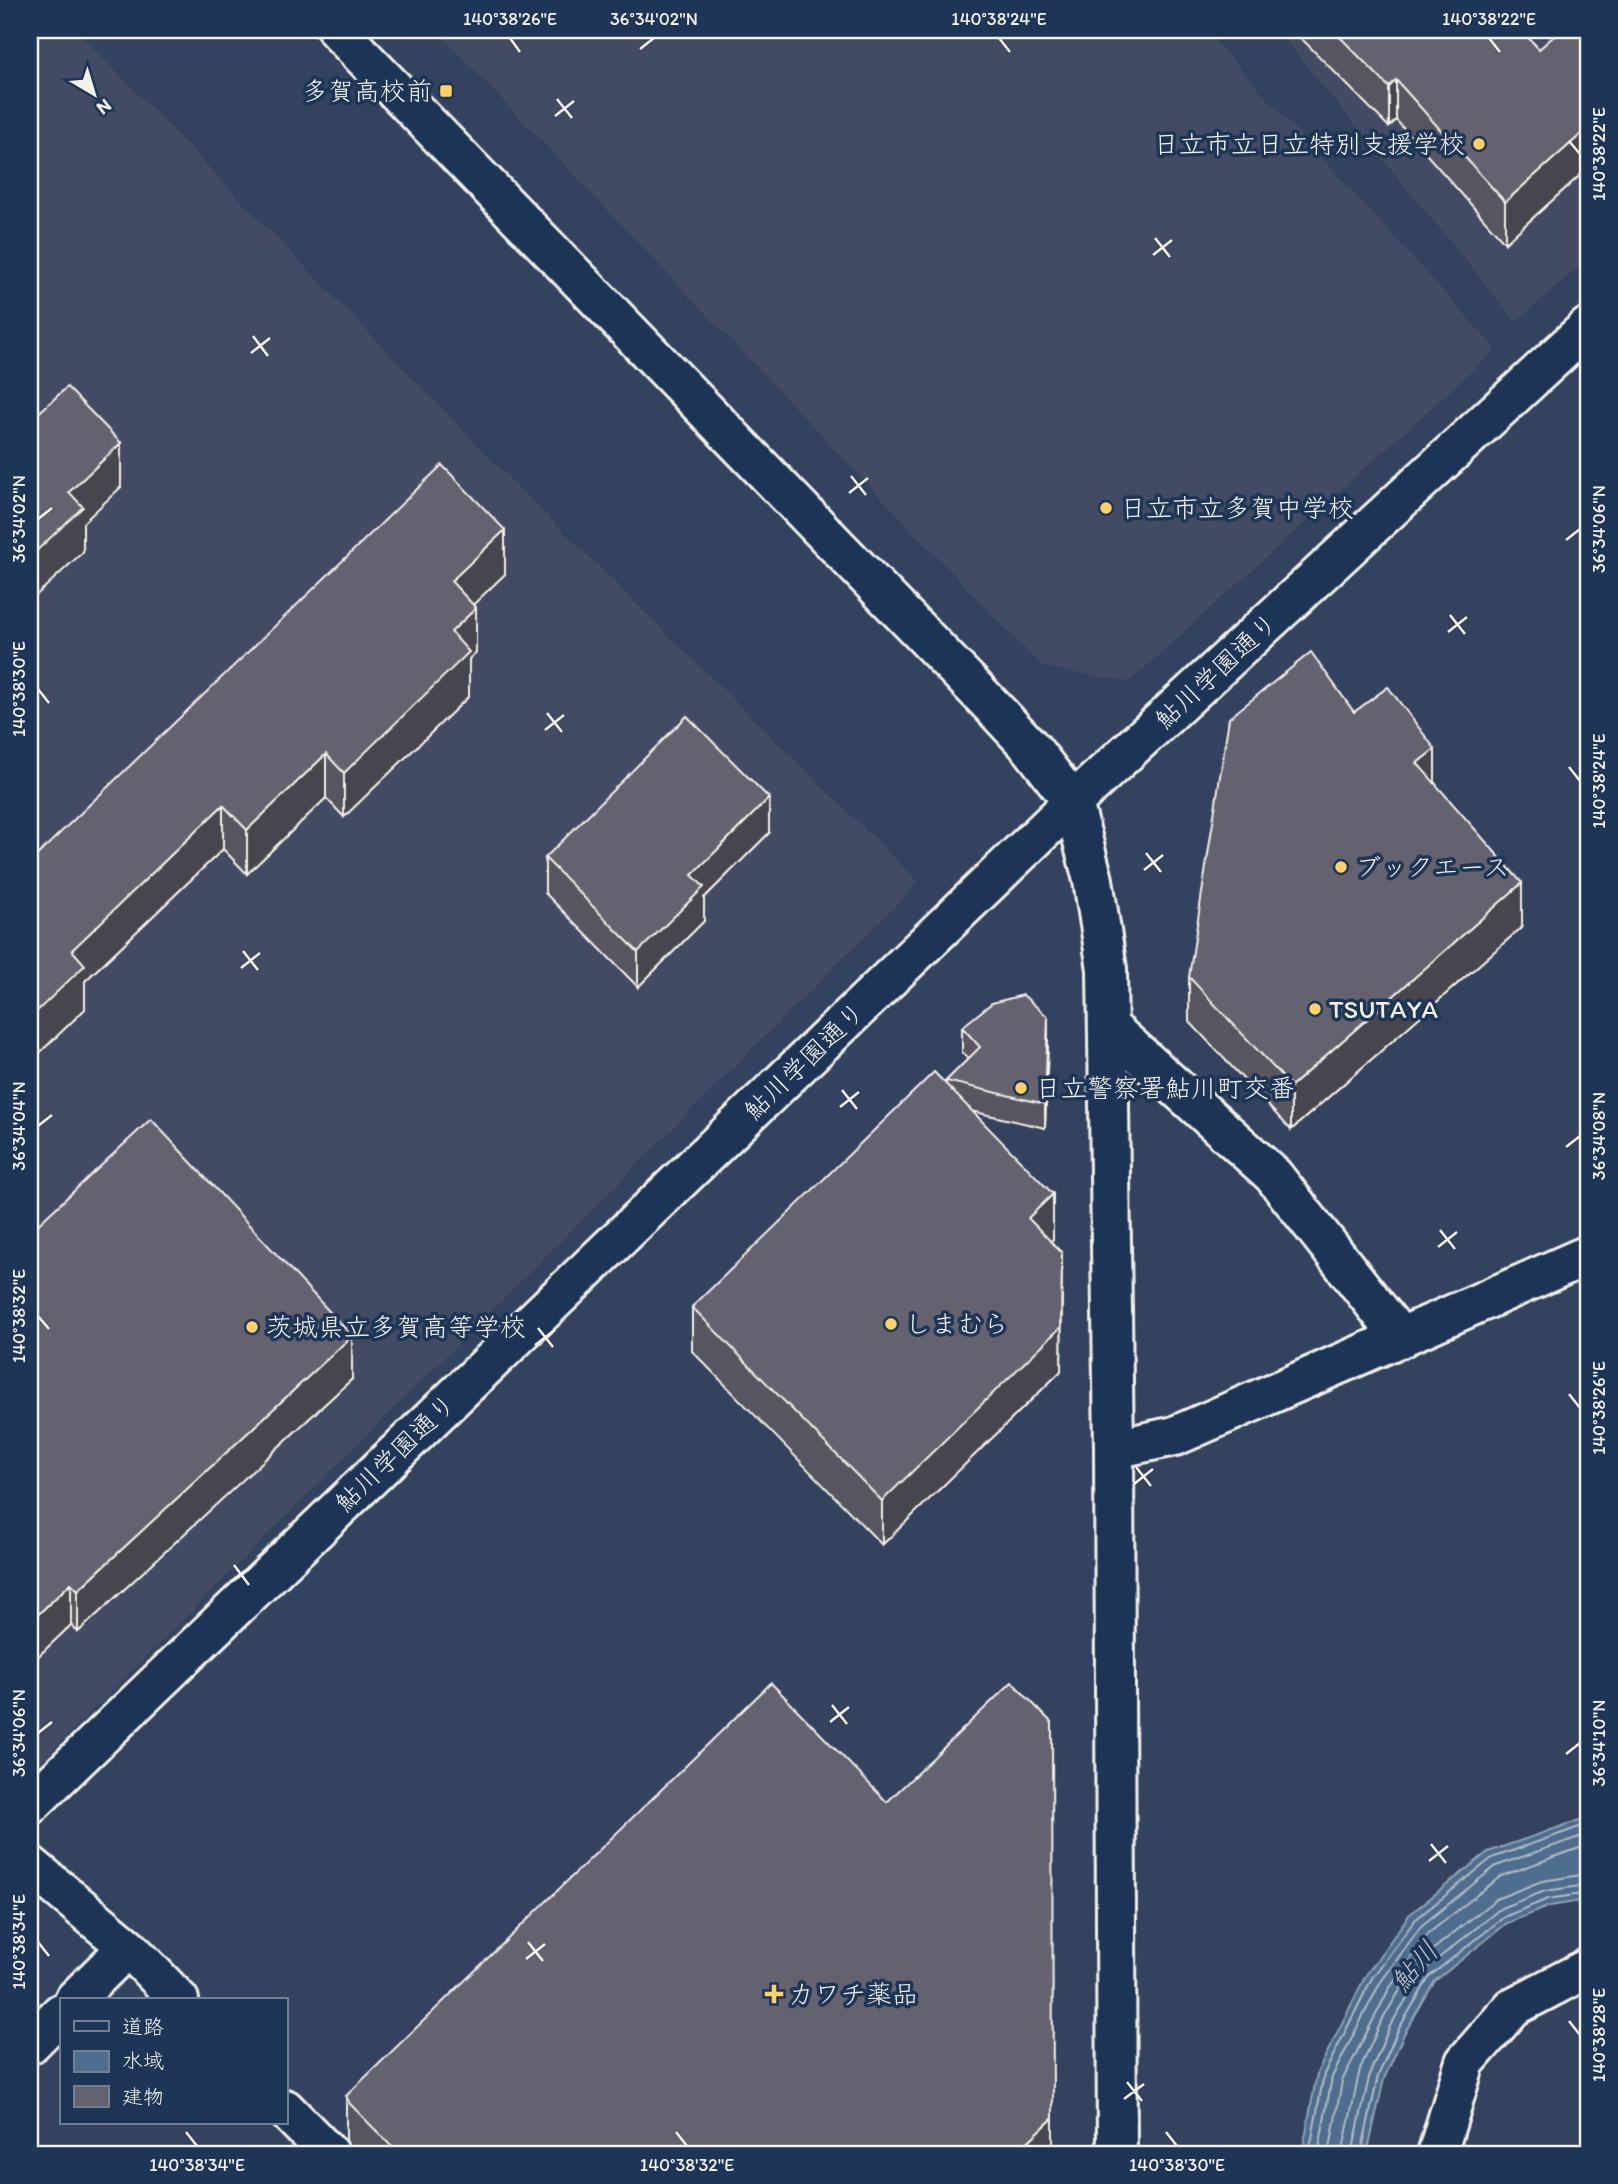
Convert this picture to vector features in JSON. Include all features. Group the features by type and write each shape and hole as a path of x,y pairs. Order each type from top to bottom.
{"street":[{"path":"337,30 989,703 1032,749 1073,802 1093,880 1107,969 1114,1449 1117,2154"},
{"name":"鮎川学園通り","path":"30,1805 1073,802 1588,327"},
{"path":"1108,1026 1273,1175 1401,1338"},
{"path":"1114,1449 1175,1436 1588,1255"},
{"path":"30,1865 128,1947 177,1998"},
{"path":"76,1998 128,1947"},
{"path":"1437,2154 1465,2062 1513,2007 1588,1968"},
{"path":"30,2044 60,2014"},
{"path":"287,2111 329,2154"}],"shaded area":[{"name":"茨城県立多賀高等学校","path":"30,30 76,30 516,485 919,882 30,1773"},
{"name":"日立市立多賀中学校","path":"436,30 1205,30 1496,349 1129,682 1042,667"},
{"name":"日立市立日立特別支援学校","path":"1277,30 1588,30 1588,259 1516,322"}],"water":[{"name":"鮎川","path":"1588,1817 1588,1900 1550,1906 1507,1923 1435,1981 1404,2034 1384,2079 1367,2154 1302,2154 1317,2073 1366,1975 1409,1915 1488,1852"}],"building":[{"path":"1333,30 1521,30 1539,49 1561,30 1588,30 1588,128 1505,202 1396,80 1389,87"},
{"path":"67,387 121,443 69,492 83,507 30,557 30,421"},
{"path":"442,465 505,530 451,581 476,608 451,632 469,652 344,773 326,754 247,830 223,805 72,950 85,965 30,1018 30,862"},
{"name":"ブックエース","path":"1311,652 1354,712 1388,687 1435,749 1417,763 1522,883 1291,1086 1189,977 1229,718"},
{"path":"687,716 769,798 692,875 704,887 638,952 545,858"},
{"name":"日立警察署鮎川町交番","path":"1023,995 1048,1017 1045,1104 946,1081 980,1047 962,1027 992,1003"},
{"name":"しまむら","path":"934,1072 1053,1194 1028,1218 1062,1253 1061,1327 882,1501 692,1307"},
{"path":"151,1119 352,1336 78,1590 71,1583 30,1622 30,1232"},
{"name":"カワチ薬品","path":"1012,1682 1052,1723 1053,2118 1015,2154 399,2154 350,2104 346,2096 771,1683 887,1802"}],"place":[{"name":"多賀高校前","path":"446,91"},
{"name":"日立市立日立特別支援学校","path":"1479,144"},
{"name":"日立市立多賀中学校","path":"1106,508"},
{"name":"ブックエース","path":"1341,867"},
{"name":"TSUTAYA","path":"1315,1009"},
{"name":"日立警察署鮎川町交番","path":"1021,1088"},
{"name":"しまむら","path":"891,1324"},
{"name":"茨城県立多賀高等学校","path":"252,1327"},
{"name":"カワチ薬品","path":"774,1994"}]}
